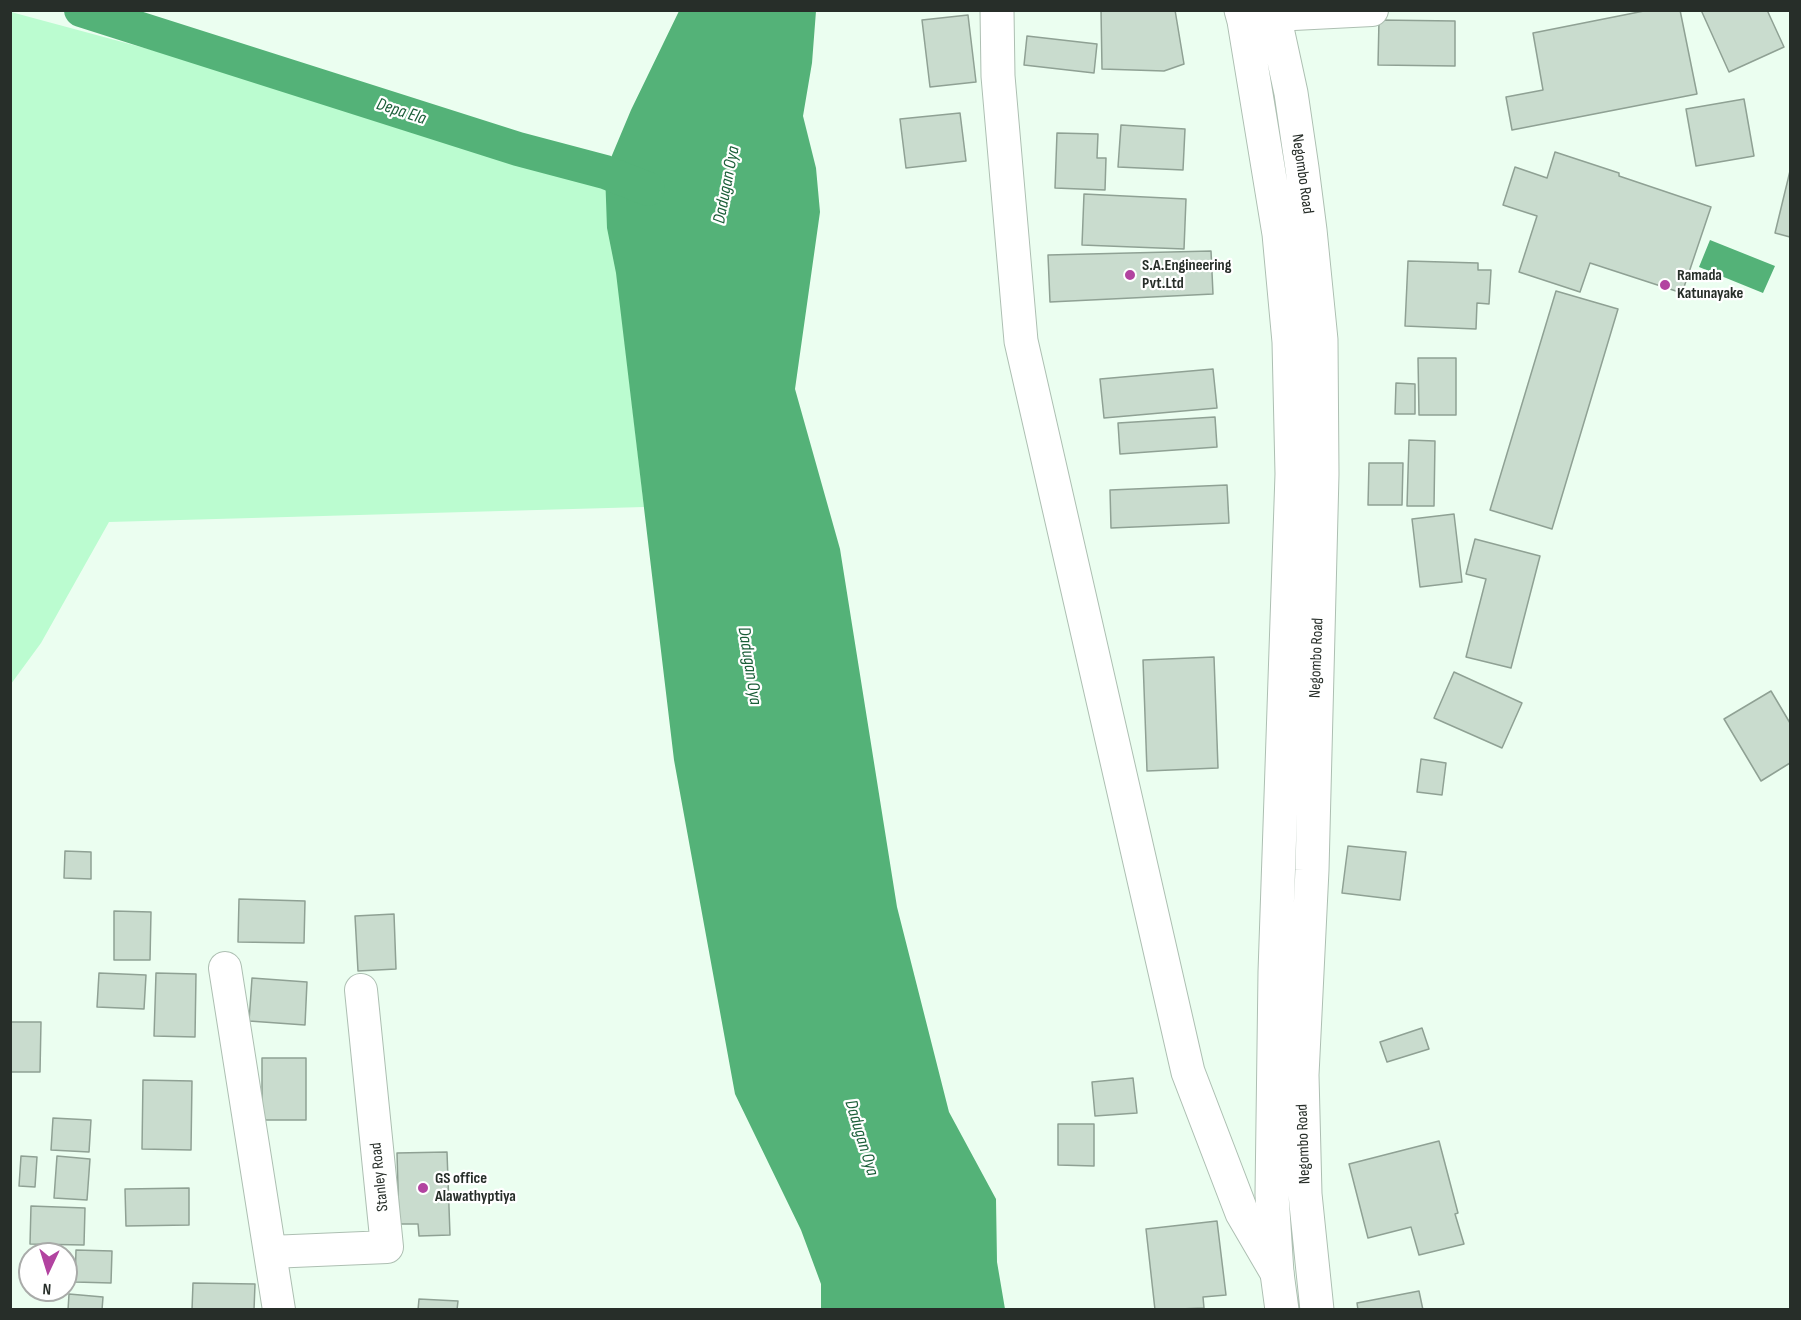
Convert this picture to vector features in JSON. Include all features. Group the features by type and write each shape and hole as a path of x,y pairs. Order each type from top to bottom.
{"main road":[{"path":"997,10 998,76 1021,341 1188,1072 1242,1213 1277,1273"},
{"name":"Negombo Road","path":"1241,10 1258,96 1274,202 1289,342 1292,474 1275,972 1272,1195 1281,1310"},
{"name":"Negombo Road","path":"1274,13 1291,93 1310,230 1321,340 1322,474 1312,870 1302,1075 1305,1194 1317,1310"}],"street":[{"path":"1274,13 1372,10"},
{"path":"225,968 279,1310"},
{"name":"Stanley Road","path":"270,1252 387,1247 361,990"}],"shaded area":[{"path":"11,12 605,172 644,507 109,522 41,643 11,684"}],"water":[{"name":"Dadugan Oya","path":"679,11 816,11 812,63 803,116 816,168 820,212 795,389 840,549 897,907 949,1112 996,1199 997,1262 1005,1309 821,1309 821,1284 801,1230 735,1094 674,760 616,273 607,228 605,172 631,110"},
{"path":"1710,240 1775,266 1763,293 1699,267"}],"building":[{"path":"1101,10 1175,10 1184,64 1164,71 1102,69"},
{"path":"1649,10 1680,10 1697,94 1512,130 1506,97 1543,90 1533,33"},
{"path":"1701,10 1767,10 1784,47 1729,72"},
{"path":"968,15 976,82 930,87 922,20"},
{"path":"1379,20 1455,21 1455,66 1378,65"},
{"path":"1027,36 1097,44 1094,73 1024,65"},
{"path":"1744,99 1754,156 1696,166 1686,109"},
{"path":"960,113 966,161 906,168 900,119"},
{"path":"1121,125 1185,129 1183,170 1118,167"},
{"path":"1057,133 1098,134 1097,158 1106,158 1105,190 1055,188"},
{"path":"1555,152 1711,207 1682,293 1590,263 1580,292 1519,272 1537,216 1503,205 1515,167 1547,178"},
{"path":"1790,171 1790,237 1775,233"},
{"path":"1084,194 1186,199 1184,249 1082,245"},
{"name":"S.A.Engineering Pvt.Ltd","path":"1211,251 1213,294 1050,302 1048,255"},
{"path":"1408,261 1478,263 1478,270 1491,270 1489,304 1477,303 1476,329 1405,326"},
{"path":"1556,291 1618,309 1552,529 1490,510"},
{"path":"1418,358 1456,358 1456,415 1419,415"},
{"path":"1213,369 1217,408 1104,418 1100,379"},
{"path":"1396,383 1415,384 1415,414 1395,414"},
{"path":"1215,417 1217,447 1120,454 1118,423"},
{"path":"1409,440 1435,441 1434,506 1407,506"},
{"path":"1369,463 1403,463 1402,505 1368,505"},
{"path":"1227,485 1229,523 1111,528 1110,490"},
{"path":"1454,514 1462,582 1420,587 1412,519"},
{"path":"1475,539 1540,556 1511,668 1466,657 1486,579 1466,574"},
{"path":"1214,657 1218,768 1147,771 1143,660"},
{"path":"1454,672 1522,703 1502,748 1434,718"},
{"path":"1771,691 1790,723 1790,763 1761,781 1724,719"},
{"path":"1421,759 1446,763 1442,795 1417,792"},
{"path":"1348,846 1406,852 1400,900 1342,893"},
{"path":"65,851 91,852 91,879 64,878"},
{"path":"239,899 305,901 304,943 238,942"},
{"path":"114,911 151,912 150,960 114,960"},
{"path":"394,914 396,969 358,971 355,916"},
{"path":"99,973 146,975 144,1009 97,1007"},
{"path":"156,973 196,974 195,1037 154,1036"},
{"path":"252,978 307,982 305,1025 249,1021"},
{"path":"10,1022 41,1022 40,1072 10,1072"},
{"path":"1422,1028 1429,1049 1387,1062 1380,1042"},
{"path":"262,1058 306,1058 306,1120 262,1120"},
{"path":"1133,1078 1137,1113 1095,1116 1092,1082"},
{"path":"143,1080 192,1081 191,1150 142,1149"},
{"path":"53,1118 91,1120 89,1152 51,1150"},
{"path":"1058,1124 1094,1124 1094,1166 1058,1165"},
{"path":"1439,1141 1464,1244 1419,1255 1411,1227 1368,1238 1349,1164"},
{"name":"GS office Alawathyptiya","path":"447,1152 450,1235 419,1236 418,1224 399,1224 397,1153"},
{"path":"21,1156 37,1157 35,1187 19,1186"},
{"path":"57,1156 90,1159 87,1200 54,1198"},
{"path":"189,1188 189,1225 126,1226 125,1189"},
{"path":"31,1206 85,1208 84,1245 78,1245 78,1242 30,1242"},
{"path":"1217,1221 1226,1295 1203,1297 1204,1308 1155,1310 1146,1229"},
{"path":"78,1250 112,1251 111,1283 78,1282"},
{"path":"193,1283 255,1284 254,1310 192,1310"},
{"path":"1419,1291 1423,1310 1358,1310 1357,1303"},
{"path":"78,1295 103,1297 102,1310 68,1310 68,1302 78,1302"},
{"path":"419,1299 458,1301 457,1310 418,1310"}],"waterway":[{"name":"Depa Ela","path":"81,10 518,149 605,172 648,189"}],"place":[{"name":"S.A.Engineering Pvt.Ltd","path":"1130,275"},
{"name":"Ramada Katunayake","path":"1665,285"},
{"name":"GS office Alawathyptiya","path":"423,1188"}]}
